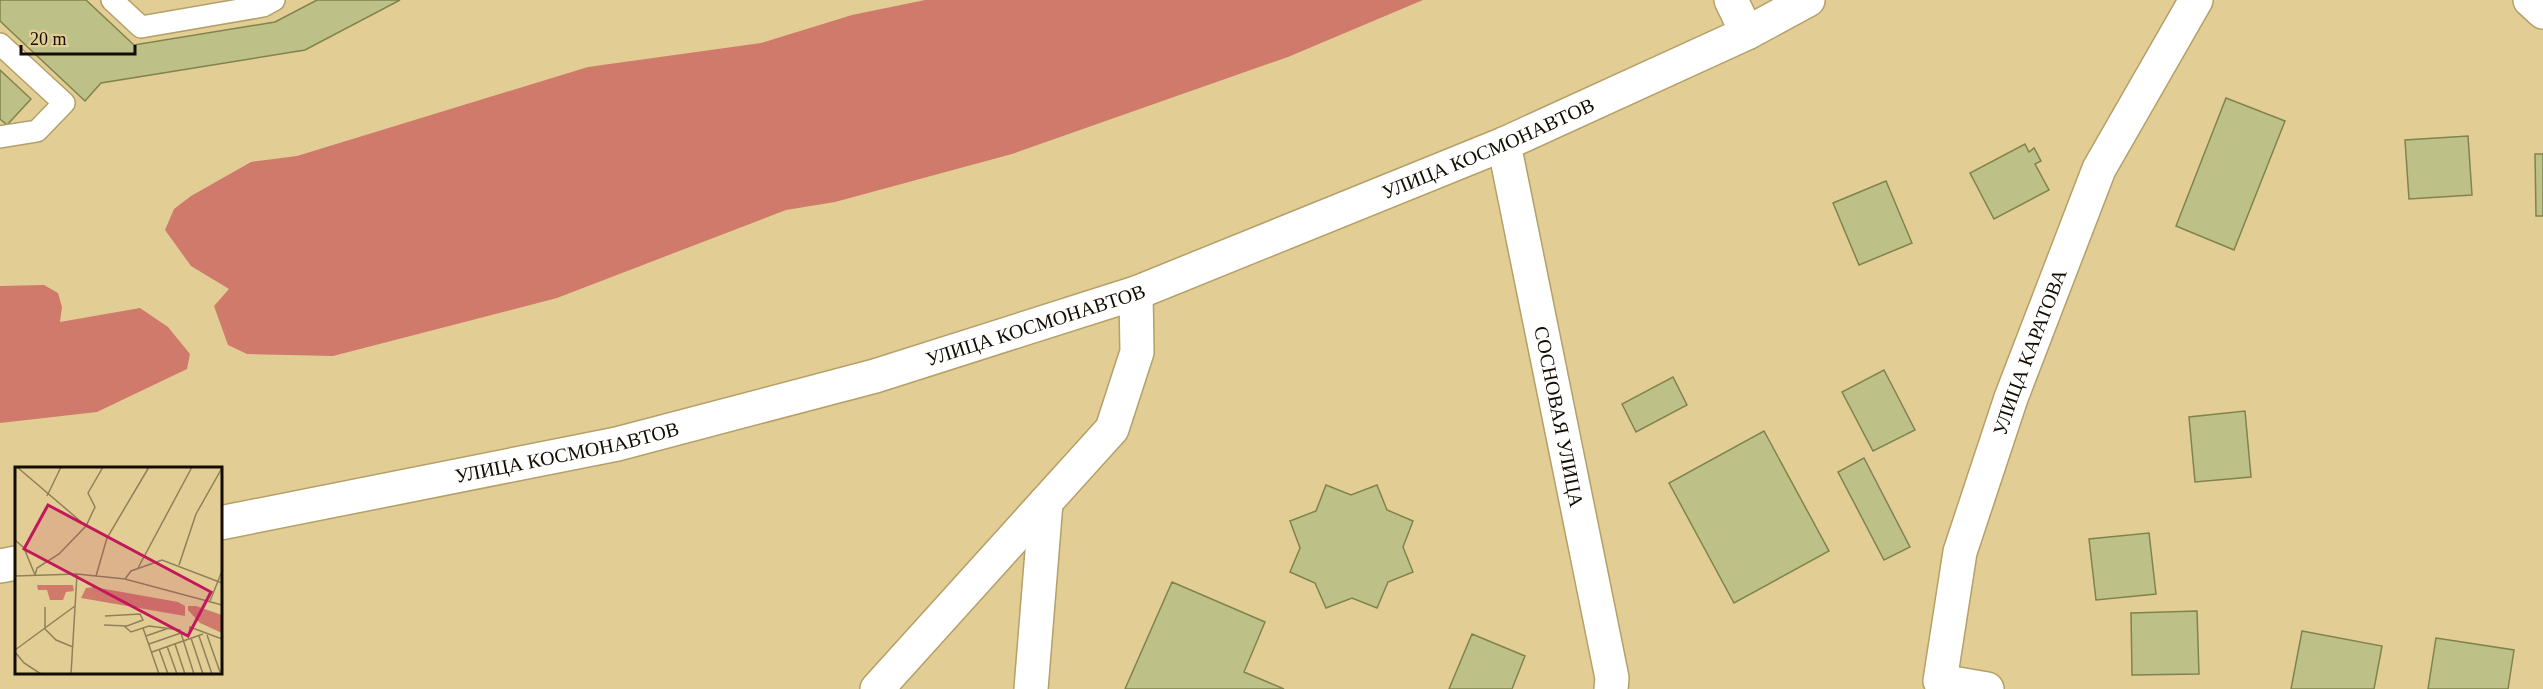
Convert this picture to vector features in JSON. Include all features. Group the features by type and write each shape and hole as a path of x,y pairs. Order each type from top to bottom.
{"street":[{"path":"1731,0 1747,33"},
{"name":"УЛИЦА КОСМОНАВТОВ","path":"222,523 617,444 875,376 1136,293 1504,144 1747,33 1808,0"},
{"name":"УЛИЦА КАРАТОВА","path":"1987,689 1940,685 1960,552 2011,398 2099,169 2196,0"},
{"path":"2530,0 2543,12"},
{"name":"СОСНОВАЯ УЛИЦА","path":"1504,144 1612,678 1611,689"},
{"path":"876,689 1112,429 1137,352 1136,293"},
{"path":"1032,689 1046,502"},
{"path":"0,566 15,563"}],"lane":[{"path":"112,0 141,27 268,2"},
{"path":"0,44 63,103 37,130 0,136"}],"shaded area":[{"path":"925,0 1423,0 1288,57 1012,154 835,202 786,210 557,298 333,356 247,354 228,345 214,306 229,289 191,266 165,230 174,209 191,196 251,162 297,156 588,67 761,43 852,15"},
{"path":"44,285 58,293 62,307 60,322 140,308 168,327 190,354 187,369 97,412 0,423 0,286"}],"building":[{"path":"0,0 86,0 134,45 275,22 317,0 400,0 305,50 101,83 85,101 0,21"},
{"path":"0,70 31,99 7,125 0,119"},
{"path":"2226,98 2285,121 2234,250 2176,226"},
{"path":"2468,136 2472,195 2409,199 2405,140"},
{"path":"2025,144 2029,152 2034,148 2041,161 2035,164 2049,190 1994,219 1970,173"},
{"path":"2535,154 2543,154 2543,216 2536,216"},
{"path":"1886,181 1912,243 1859,265 1833,203"},
{"path":"1884,370 1915,430 1873,451 1842,392"},
{"path":"1673,377 1687,405 1636,432 1622,404"},
{"path":"2245,411 2251,477 2195,482 2189,417"},
{"path":"1764,431 1829,551 1734,603 1669,483"},
{"path":"1864,458 1910,547 1884,560 1838,472"},
{"path":"1326,485 1351,495 1377,485 1387,510 1413,521 1403,547 1413,572 1388,582 1377,608 1352,598 1326,608 1315,583 1290,572 1300,548 1290,521 1316,511"},
{"path":"2149,533 2156,594 2096,600 2089,539"},
{"path":"1172,582 1265,622 1244,672 1284,689 1125,689"},
{"path":"2197,611 2199,674 2132,675 2131,613"},
{"path":"2302,631 2382,646 2374,689 2291,689"},
{"path":"1472,634 1525,656 1512,689 1449,689"},
{"path":"2436,638 2514,650 2508,689 2428,689"}]}
